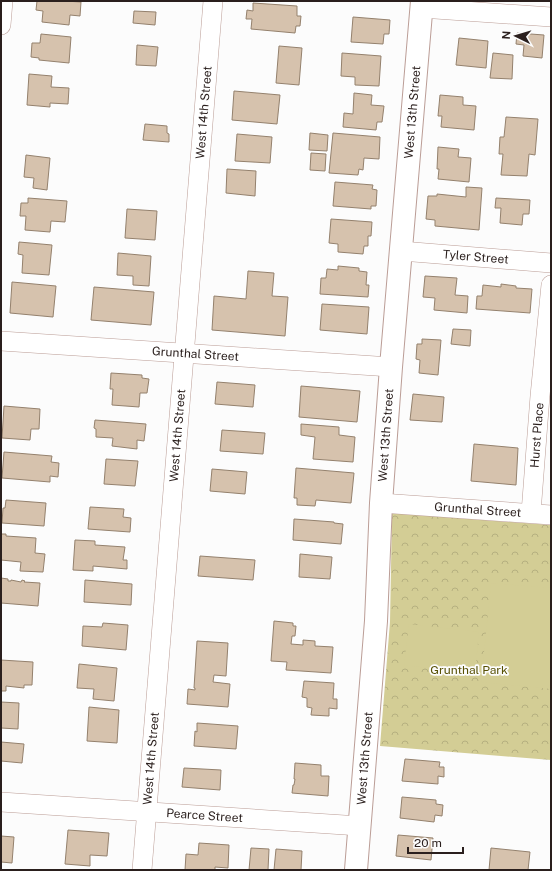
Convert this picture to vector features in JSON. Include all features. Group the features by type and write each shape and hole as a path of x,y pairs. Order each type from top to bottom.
{"street":[{"path":"1,25 3,1"},
{"name":"West 14th Street","path":"142,870 213,1"},
{"path":"422,5 551,17"},
{"name":"West 13th Street","path":"356,870 376,621 381,503 391,367 422,5"},
{"name":"Tyler Street","path":"401,251 551,263"},
{"name":"Hurst Place","path":"531,513 551,285"},
{"name":"Grunthal Street","path":"1,341 391,367"},
{"name":"Grunthal Street","path":"381,503 551,515"},
{"name":"Pearce Street","path":"1,802 360,826"}],"green space":[{"name":"Grunthal Park","path":"392,513 551,525 551,760 380,746 390,622"},
{"path":"491,583 551,588 551,689 481,682"},
{"path":"409,624 479,632 475,674 404,665"}],"building":[{"path":"37,1 81,2 80,16 70,15 69,25 42,22 43,11 36,10"},
{"path":"253,3 297,6 297,16 301,16 300,26 296,26 295,33 251,29 252,19 246,19 247,10 253,11"},
{"path":"134,11 156,12 155,25 133,23"},
{"path":"353,17 390,20 389,34 384,34 383,44 351,42"},
{"path":"517,33 544,35 542,58 523,56 524,45 516,44"},
{"path":"41,34 71,37 69,63 39,60 39,58 31,57 32,43 40,43"},
{"path":"459,38 488,41 486,68 456,65"},
{"path":"137,45 158,47 156,66 136,65"},
{"path":"279,46 302,48 299,85 276,83"},
{"path":"342,53 381,56 379,86 355,85 355,77 341,76"},
{"path":"493,53 513,55 512,79 490,78"},
{"path":"29,74 52,76 51,87 69,88 68,104 50,103 50,107 27,105"},
{"path":"234,91 280,95 277,124 232,120"},
{"path":"354,93 372,95 371,105 384,106 382,122 377,122 376,130 343,127 344,113 353,114"},
{"path":"440,95 463,97 463,105 476,106 474,130 441,127 442,116 438,116"},
{"path":"506,117 538,119 535,155 529,154 527,176 501,175 503,154 499,154 500,137 504,137"},
{"path":"145,124 167,126 169,142 143,140"},
{"path":"310,133 328,135 327,151 309,150"},
{"path":"333,133 380,137 379,159 364,158 363,170 359,169 358,175 329,173"},
{"path":"237,134 272,137 270,163 235,161"},
{"path":"438,147 459,149 458,157 471,158 469,182 438,179"},
{"path":"311,153 326,154 325,171 310,170"},
{"path":"26,155 50,158 47,190 33,188 34,178 24,177"},
{"path":"227,169 256,171 255,196 226,193"},
{"path":"335,182 373,185 372,189 377,190 376,206 371,206 371,209 333,206"},
{"path":"466,187 482,188 479,230 435,226 435,220 426,219 428,196 437,196 437,194 466,197"},
{"path":"28,198 67,201 65,222 51,221 50,232 25,230 26,216 20,216 21,203 28,203"},
{"path":"496,198 530,200 529,214 523,214 522,225 500,223 501,208 495,208"},
{"path":"127,209 157,211 155,240 125,238"},
{"path":"331,219 372,222 371,236 368,236 368,246 364,246 363,254 338,252 338,244 329,243"},
{"path":"19,242 52,245 49,275 22,273 23,255 18,254"},
{"path":"118,253 151,256 149,286 133,285 133,276 117,275"},
{"path":"338,266 359,268 359,271 367,272 366,285 369,285 368,297 320,294 321,278 326,278 327,269 338,270"},
{"path":"248,271 274,273 272,296 288,297 285,336 212,330 214,296 246,299"},
{"path":"425,276 457,278 455,295 468,296 467,313 434,310 435,298 423,297"},
{"path":"12,282 56,286 53,317 10,313"},
{"path":"501,284 516,286 516,288 532,289 530,313 476,309 477,296 482,296 483,285 501,287"},
{"path":"94,287 154,292 151,325 91,320"},
{"path":"322,304 369,307 367,334 320,330"},
{"path":"453,329 471,330 470,346 451,344"},
{"path":"422,339 441,340 438,375 419,373 420,360 416,359 417,344 422,344"},
{"path":"111,373 142,375 142,378 149,379 147,393 140,393 139,407 112,405 113,389 110,389"},
{"path":"217,382 255,385 253,407 215,404"},
{"path":"301,386 360,391 357,422 299,417"},
{"path":"413,394 444,397 442,422 410,420"},
{"path":"4,406 40,409 39,429 31,429 30,440 2,438"},
{"path":"95,420 146,424 144,441 137,440 137,449 112,446 113,438 96,437 96,429 94,428"},
{"path":"301,424 339,427 339,435 355,437 353,462 313,459 315,437 301,435"},
{"path":"222,430 265,433 263,454 220,451"},
{"path":"474,444 518,448 516,485 471,481"},
{"path":"4,452 52,456 51,462 59,463 58,477 50,476 50,482 2,478"},
{"path":"106,459 138,461 135,486 104,484"},
{"path":"296,468 354,473 351,503 316,500 315,506 297,505 297,498 294,498"},
{"path":"212,469 247,472 245,494 210,491"},
{"path":"6,500 46,503 44,526 2,523 3,508 5,508"},
{"path":"90,507 124,509 123,517 131,518 130,532 88,529"},
{"path":"294,519 343,524 341,544 293,540"},
{"path":"1,534 6,534 6,536 36,538 35,553 45,554 43,572 20,571 21,562 1,560"},
{"path":"75,540 95,541 95,545 125,547 123,560 127,560 127,569 93,566 93,571 73,570"},
{"path":"300,554 332,557 330,579 299,577"},
{"path":"200,556 255,560 253,580 198,576"},
{"path":"1,578 8,579 8,581 11,580 21,582 22,580 25,581 24,582 40,583 38,606 1,603"},
{"path":"85,580 132,584 131,605 84,602"},
{"path":"274,621 293,623 293,626 296,626 295,636 292,636 291,644 303,645 303,640 315,641 315,646 333,647 331,673 286,670 287,662 271,661"},
{"path":"103,623 128,625 126,650 82,646 83,626 102,627"},
{"path":"197,641 228,643 226,676 214,675 213,682 230,684 228,707 187,704 188,689 195,690"},
{"path":"1,660 33,662 32,685 24,685 24,688 6,686 6,691 1,691"},
{"path":"79,664 117,668 114,701 93,699 94,689 77,688"},
{"path":"304,681 334,683 333,699 337,699 337,709 329,708 329,716 311,715 312,708 307,707 307,698 302,697"},
{"path":"1,702 19,703 18,729 1,728"},
{"path":"89,707 119,710 117,743 87,741"},
{"path":"197,723 238,726 236,749 194,746"},
{"path":"1,742 24,744 22,763 1,761"},
{"path":"405,759 440,762 439,767 444,767 444,777 438,776 438,784 402,781"},
{"path":"295,763 321,765 321,776 329,776 328,796 292,793 295,779"},
{"path":"184,768 221,770 220,790 182,787"},
{"path":"402,797 436,800 436,804 443,805 442,816 435,815 434,822 400,818"},
{"path":"68,830 109,833 107,856 90,855 90,866 65,864"},
{"path":"398,835 433,838 431,860 396,856"},
{"path":"1,836 14,837 12,863 1,862"},
{"path":"199,843 229,845 228,868 215,867 215,870 185,870 186,854 198,855"},
{"path":"251,848 269,849 268,870 249,870"},
{"path":"491,848 530,852 528,870 489,870"},
{"path":"276,849 302,851 301,870 274,870"}]}
